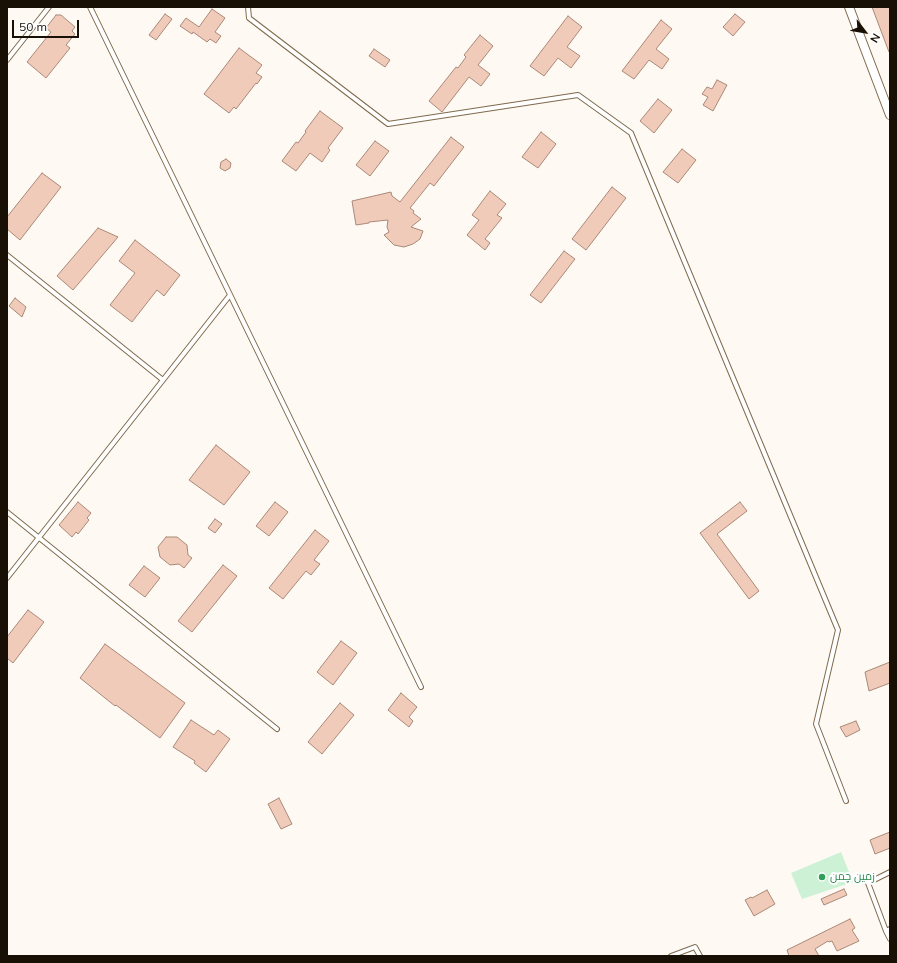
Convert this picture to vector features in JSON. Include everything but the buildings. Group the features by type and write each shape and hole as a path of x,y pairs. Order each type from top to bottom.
{"street":[{"path":"849,7 890,115"}],"lane":[{"path":"7,60 48,7"},
{"path":"90,7 421,686"},
{"path":"248,7 249,18 388,124 578,95 631,133 838,630 816,724 846,801"},
{"path":"7,255 163,380"},
{"path":"7,578 230,295"},
{"path":"7,512 277,729"},
{"path":"890,872 868,883 888,930 890,939"},
{"path":"671,956 695,947 700,956"}],"green space":[{"name":"زمین چمن","path":"841,852 853,882 802,899 791,873"}],"place":[{"name":"زمین چمن","path":"822,877"}]}
